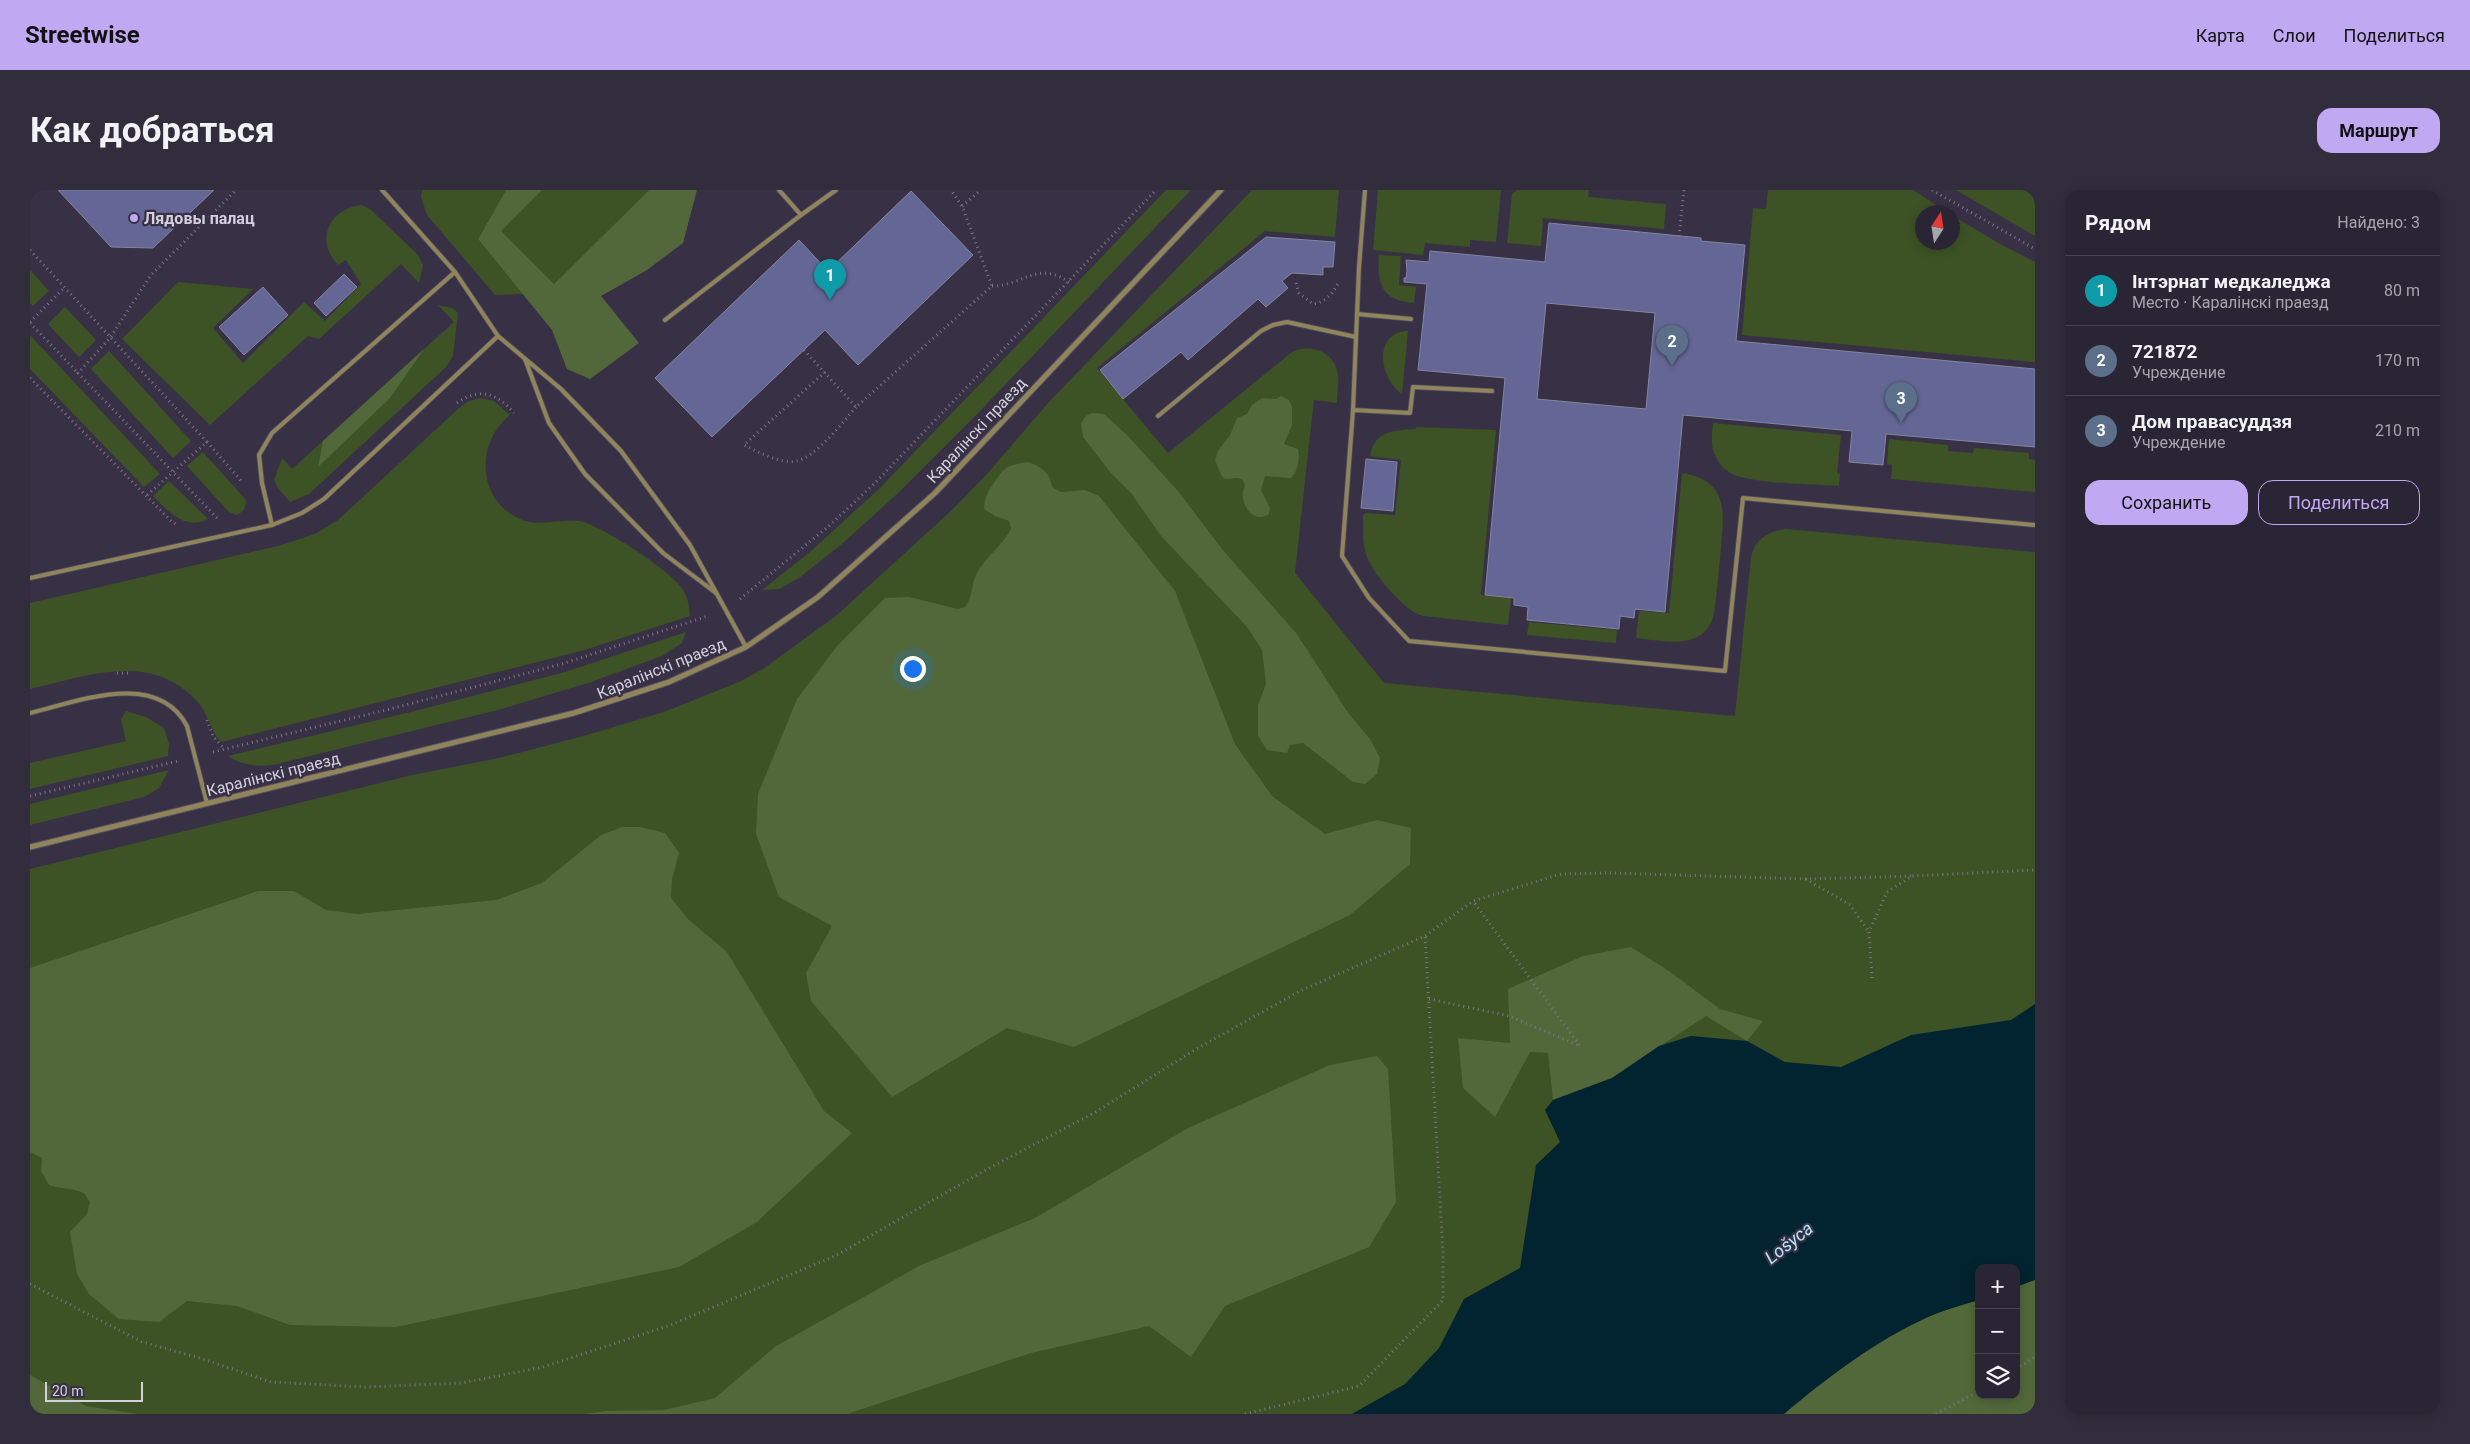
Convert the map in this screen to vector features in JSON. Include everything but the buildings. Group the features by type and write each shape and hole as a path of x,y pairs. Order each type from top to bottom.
{"street":[{"name":"Каралінскі праезд","path":"30,847 584,711 669,682 746,647 818,597 928,499 1221,190"}],"lane":[{"path":"382,190 455,272 498,336 561,389 621,451 690,545 746,647"},
{"path":"779,190 800,215"},
{"path":"665,320 800,215 836,190"},
{"path":"1365,190 1353,410 1342,556 1369,598 1409,642 1725,670 1743,498 2035,525"},
{"path":"272,525 262,483 259,456 272,433 455,272"},
{"path":"1357,314 1411,319"},
{"path":"1158,416 1261,331 1273,325 1287,322 1356,336"},
{"path":"30,578 272,525 302,513 324,499 498,336"},
{"path":"525,358 549,423 584,474 663,553 718,594"},
{"path":"1353,410 1410,413 1413,387 1492,391"},
{"path":"30,713 126,692 147,695 165,704 183,719 190,733 208,803"}],"path":[{"path":"78,373 110,338 151,275 236,190"},
{"path":"951,190 962,206 992,286"},
{"path":"962,206 981,190"},
{"path":"30,796 386,710 562,664 688,624 725,608 780,567 875,483 1156,190"},
{"path":"1679,236 1684,190"},
{"path":"1932,190 2035,249"},
{"path":"30,250 207,442 249,491"},
{"path":"825,372 744,445 766,457 796,461 819,449 856,408 992,286 1000,286 1040,272 1052,273 1069,282"},
{"path":"1296,283 1299,294 1313,304 1321,302 1334,292 1339,280"},
{"path":"65,287 30,322 222,524"},
{"path":"804,350 856,408"},
{"path":"30,378 172,522 183,527"},
{"path":"456,404 472,394 483,393 499,398 514,412"},
{"path":"146,496 207,442"},
{"path":"30,1284 142,1342 203,1359 270,1382 365,1387 462,1383 543,1367 668,1326 835,1256 991,1167 1094,1113 1198,1048 1300,991 1425,936 1473,901 1561,874 1611,873 1806,879 2035,870"},
{"path":"1872,978 1869,932 1887,892 1912,876"},
{"path":"1806,879 1850,905 1869,932"},
{"path":"1429,999 1509,1016 1580,1046 1473,901"},
{"path":"1245,1414 1359,1386 1443,1300 1443,1252 1425,936"},
{"path":"2020,1366 2035,1357"},
{"path":"1936,1414 1975,1393"}],"green space":[{"path":"422,190 506,190 478,239 523,294 495,295 427,215 421,197"},
{"path":"506,190 542,190 501,231 554,284 649,190 697,190 683,243 647,270 601,296 639,343 590,379 567,369 552,330 478,239"},
{"path":"542,190 649,190 554,284 500,231"},
{"path":"1166,190 1191,190 982,409 896,495 843,543 799,578 779,589 762,590 811,551 880,488"},
{"path":"1252,190 1339,190 1335,237 1265,231 1097,368 1168,453 1292,352 1299,349 1314,349 1321,351 1332,360 1338,374 1337,403 1314,400 1295,573 1384,683 1735,716 1751,557 1756,545 1768,534 1786,529 2035,552 2035,1414 30,1414 30,869 412,775 499,758 587,735 664,712 739,682 763,669 837,615 952,510 987,474 1049,402"},
{"path":"1378,190 1501,190 1496,242 1470,240 1470,247 1425,243 1423,255 1373,250"},
{"path":"1517,190 1589,190 1588,197 1666,204 1664,229 1543,218 1541,246 1507,243 1512,194"},
{"path":"1768,190 1913,190 1936,205 1915,205 1915,250 1960,250 1960,220 2035,262 2035,362 1742,335 1753,208 1766,209"},
{"path":"1956,190 2035,190 2035,236"},
{"path":"361,205 370,209 418,255 423,265 419,283 401,264 319,339 308,336 210,425 122,339 178,282 253,289 213,328 243,363 304,302 325,321 361,284 346,260 338,265 331,255 327,246 329,227 341,213"},
{"path":"1379,255 1401,256 1399,285 1416,287 1414,303 1394,298 1383,289 1379,274"},
{"path":"30,270 49,291 33,306 30,303"},
{"path":"438,305 452,308 458,313 453,356 446,367 309,494 290,502 274,480 282,458 292,469 454,322"},
{"path":"65,307 96,340 79,357 48,324"},
{"path":"1408,331 1402,394 1389,379 1383,360 1387,341 1394,335"},
{"path":"30,335 160,474 144,487 30,369"},
{"path":"424,349 390,398 318,467 323,441"},
{"path":"109,351 191,441 173,458 91,369"},
{"path":"1281,396 1289,400 1292,407 1292,425 1284,444 1298,449 1298,465 1291,478 1265,476 1261,490 1270,508 1269,514 1257,517 1248,510 1245,504 1243,480 1238,478 1225,479 1221,475 1215,460 1218,451 1230,435 1237,418 1247,414 1252,405 1262,398 1276,399"},
{"path":"480,398 494,401 510,415 491,440 486,455 489,485 495,499 506,510 527,522 580,521 618,539 674,579 685,594 689,604 690,616 581,651 221,742 196,700 178,685 159,676 117,671 73,678 30,689 30,603 278,546 315,534 338,520 459,408 469,401"},
{"path":"1092,413 1104,414 1127,435 1178,491 1222,549 1296,633 1349,714 1370,739 1380,758 1377,774 1365,784 1353,782 1303,743 1290,745 1287,753 1267,750 1258,736 1258,705 1266,684 1262,650 1247,627 1161,536 1131,493 1110,472 1083,437 1081,423 1086,416"},
{"path":"1713,423 1841,435 1837,473 1840,474 1839,486 1771,482 1732,474 1721,465 1714,453 1712,440"},
{"path":"1416,427 1496,430 1481,595 1511,598 1508,625 1423,616 1416,613 1398,599 1381,580 1369,562 1364,545 1363,515 1366,513 1395,515 1401,460 1370,456 1372,448 1376,441 1386,434 1393,431 1416,429"},
{"path":"1889,439 1948,445 1948,451 1973,453 1974,448 2029,453 2029,459 2035,460 2035,492 1891,479 1892,465 1887,464"},
{"path":"203,452 246,500 244,509 237,515 229,512 187,466"},
{"path":"1029,462 1045,471 1052,487 1061,492 1085,490 1099,496 1175,591 1235,744 1272,796 1325,834 1377,820 1411,828 1410,864 1350,915 1074,1047 1007,1028 892,1097 811,1001 806,973 832,926 779,897 756,834 758,794 797,699 837,646 885,598 909,597 958,609 965,607 977,573 1011,529 1009,521 995,516 984,509 987,495 1004,470 1012,465"},
{"path":"1682,473 1698,477 1710,484 1717,493 1721,504 1723,516 1716,603 1713,617 1708,628 1701,635 1691,639 1670,642 1636,638 1639,611 1669,613"},
{"path":"169,481 208,519 192,523 184,521 165,508 153,496"},
{"path":"1529,622 1617,630 1616,643 1527,635"},
{"path":"686,632 682,643 662,656 591,682 498,710 273,765 249,765 228,756 415,711 565,672"},
{"path":"126,711 146,717 164,728 169,744 168,756 30,789 30,763 126,741 121,719"},
{"path":"169,770 159,788 144,797 30,825 30,804"},
{"path":"622,827 640,827 665,833 679,853 672,879 671,898 688,919 727,952 824,1111 852,1133 757,1222 679,1267 396,1327 290,1325 237,1306 187,1301 159,1322 119,1319 89,1294 77,1274 70,1232 87,1214 90,1202 84,1193 49,1185 41,1171 42,1158 30,1152 30,968 258,891 294,891 326,910 358,914 496,900 542,883 601,835"},
{"path":"1631,947 1669,971 1720,1009 1763,1021 1747,1041 1706,1016 1612,1078 1553,1100 1548,1053 1530,1052 1495,1117 1463,1088 1458,1038 1510,1043 1508,989 1583,956"},
{"path":"1377,1056 1388,1069 1396,1202 1369,1247 1225,1306 1191,1357 1149,1326 1031,1353 847,1414 585,1414 606,1411 664,1410 715,1398 776,1346 921,1265 1035,1218 1188,1128 1330,1065"},
{"path":"2035,1280 2035,1414 1784,1414 1835,1373 1889,1337 1934,1314 1975,1301 1975,1399 2020,1399 2020,1286"},
{"path":"30,1375 86,1406 138,1414 30,1414"}],"water":[{"name":"Lošyca","path":"2035,1004 2035,1280 2020,1286 2020,1264 1975,1264 1975,1301 1934,1314 1889,1337 1835,1373 1784,1414 1352,1414 1405,1384 1439,1348 1464,1299 1520,1268 1536,1165 1560,1142 1545,1110 1553,1100 1612,1078 1659,1046 1691,1036 1747,1041 1785,1062 1841,1067 1911,1035 2011,1020"}],"place":[{"name":"Лядовы палац","path":"134,218"},
{"name":"Інтэрнат медкаледжа","path":"830,300"},
{"name":"721872","path":"1672,366"},
{"name":"Дом правасуддзя","path":"1901,423"}]}
